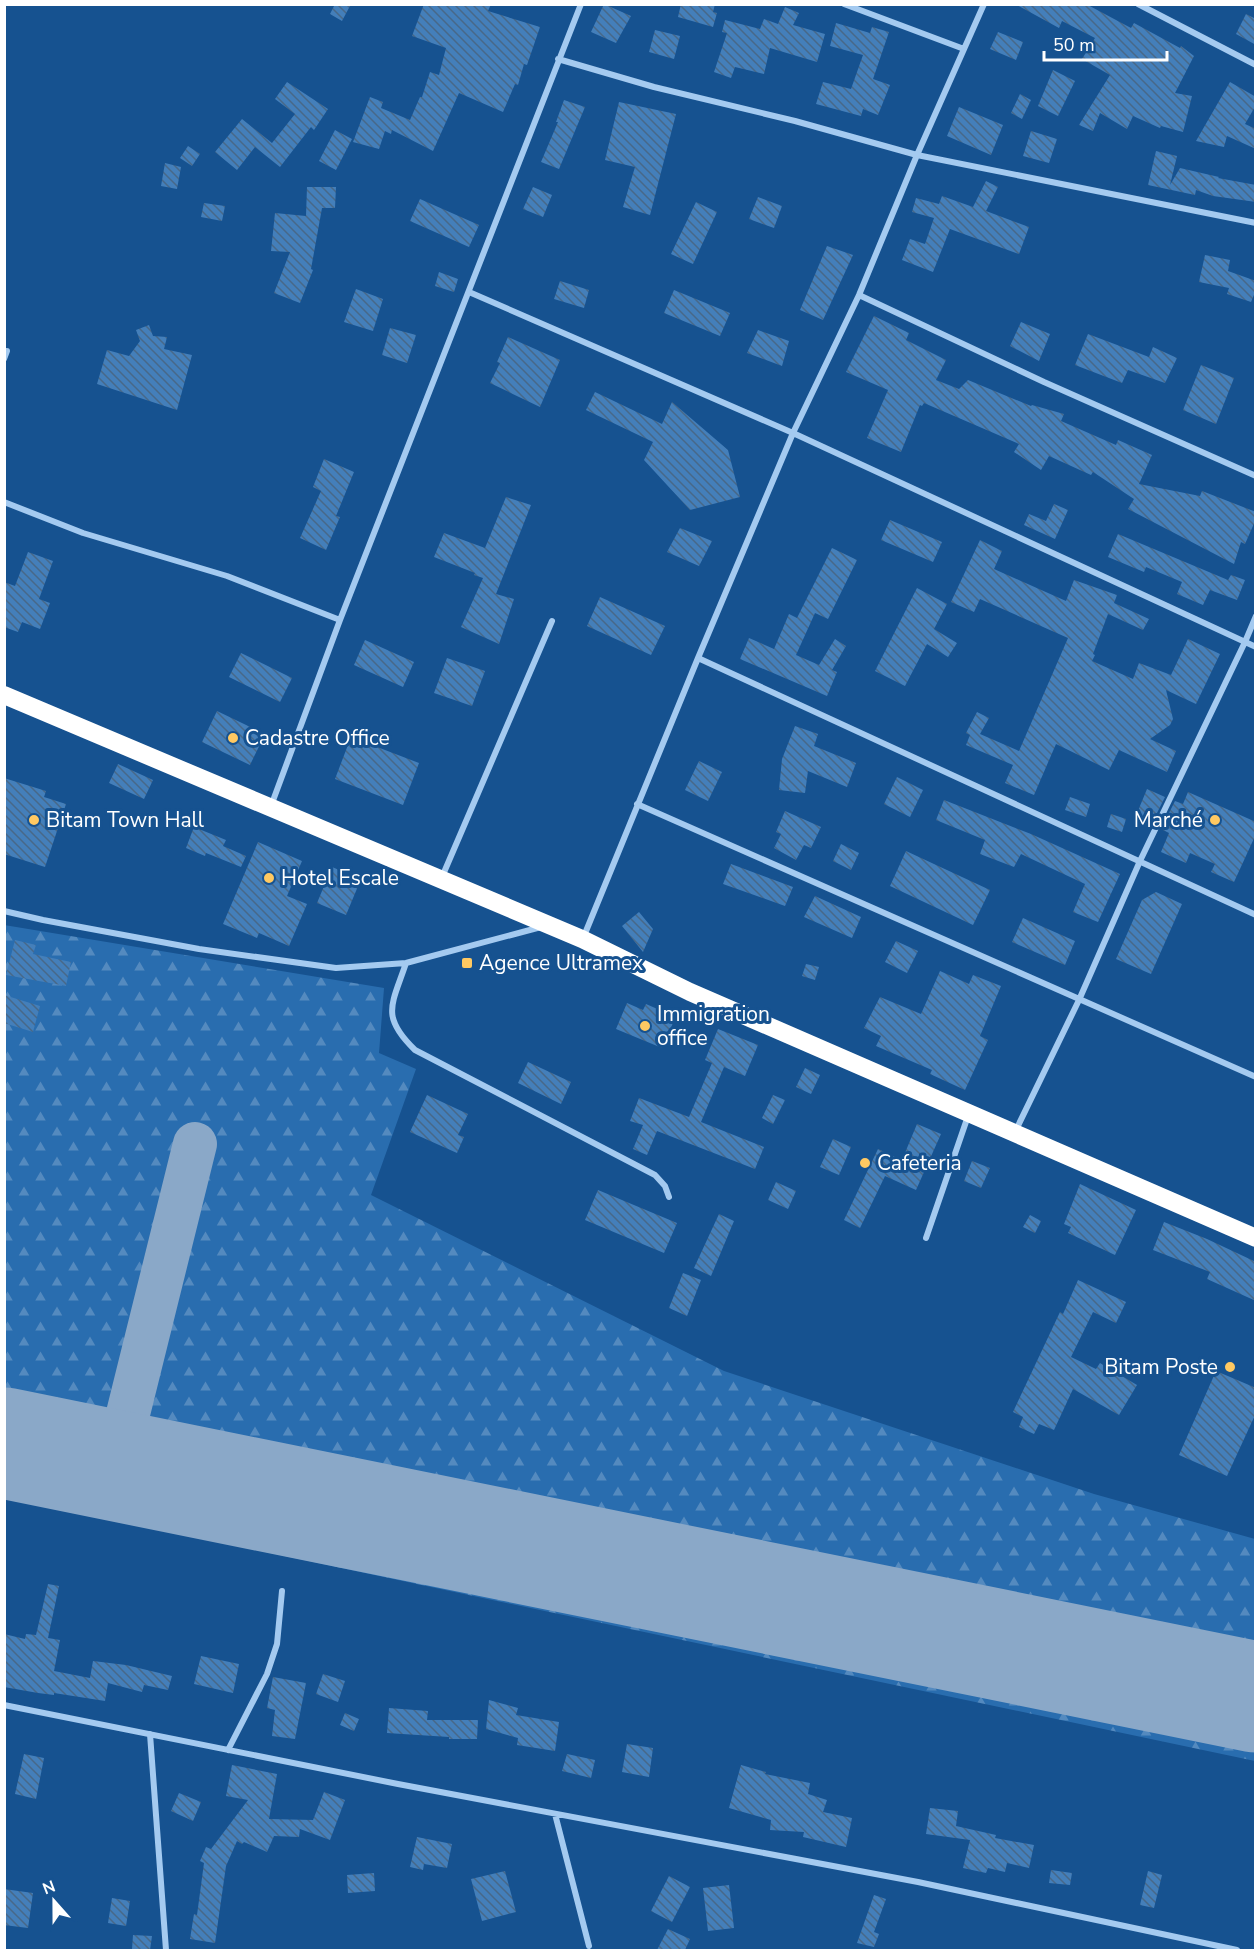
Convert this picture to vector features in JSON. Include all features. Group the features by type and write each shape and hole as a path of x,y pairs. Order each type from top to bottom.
{"highway":[{"path":"4,695 582,939 690,992 1256,1238"}],"street":[{"path":"270,807 340,620 581,4"},
{"path":"844,4 964,49"},
{"path":"582,939 793,433 859,295 917,155 984,4"},
{"path":"1138,4 1256,65"},
{"path":"558,59 654,87 795,121 917,155 1256,223"},
{"path":"469,292 793,433 1256,647"},
{"path":"859,295 1044,382 1256,476"},
{"path":"4,351 7,351 4,359"},
{"path":"4,502 83,533 226,576 340,620"},
{"path":"1014,1133 1256,616"},
{"path":"441,881 552,621"},
{"path":"698,658 1256,915"},
{"path":"638,804 1256,1077"},
{"path":"4,911 199,949 336,968 406,963 547,926"},
{"path":"406,963 393,1004 392,1022 399,1035 415,1050 655,1175 665,1186 669,1197"},
{"path":"926,1238 969,1113"},
{"path":"228,1750 267,1674 277,1644 282,1591"},
{"path":"4,1705 555,1814 918,1882 1237,1950"},
{"path":"150,1734 166,1950"},
{"path":"555,1814 589,1946"}],"green space":[{"path":"4,925 384,988 379,1053 416,1069 371,1195 724,1371 1094,1494 1255,1539 1255,1761 5,1497"}],"building":[{"path":"335,4 351,4 342,21 330,14"},
{"path":"424,4 491,4 488,11 540,27 527,65 524,64 518,85 515,84 503,112 459,93 433,151 392,130 391,134 385,131 379,149 353,142 370,97 383,102 381,108 410,120 422,97 430,72 439,75 446,48 412,36"},
{"path":"604,4 631,16 616,43 591,32"},
{"path":"681,4 715,4 713,12 717,13 713,27 678,17"},
{"path":"1015,4 1086,4 1131,28 1134,23 1180,48 1181,46 1194,56 1175,93 1192,96 1183,132 1161,126 1160,128 1133,116 1127,129 1100,113 1093,131 1079,125 1110,75 1082,59 1095,38 1062,21 1059,28"},
{"path":"785,7 799,13 793,25 825,34 817,62 770,48 764,74 735,67 731,78 714,72 727,33 722,32 725,20 760,29 764,19 778,24"},
{"path":"1246,14 1256,19 1256,45 1236,34"},
{"path":"836,23 870,33 872,27 889,32 873,79 890,85 878,115 863,109 861,116 816,104 823,82 851,89 863,55 830,46"},
{"path":"655,30 680,36 674,59 649,52"},
{"path":"998,32 1023,42 1016,60 990,49"},
{"path":"1053,70 1075,81 1058,116 1038,106"},
{"path":"287,82 328,109 314,130 311,127 280,167 255,147 237,170 215,152 242,119 272,143 295,114 275,99"},
{"path":"1230,82 1256,97 1256,105 1245,124 1256,129 1256,149 1227,136 1224,147 1196,141"},
{"path":"1020,94 1031,100 1022,119 1011,113"},
{"path":"564,100 585,107 559,169 541,162 558,122 556,122"},
{"path":"619,102 676,114 650,215 623,207 635,167 605,160"},
{"path":"959,107 1003,125 991,155 947,136"},
{"path":"335,130 352,139 336,170 319,161"},
{"path":"1031,131 1057,139 1049,163 1023,156"},
{"path":"188,146 200,154 192,166 180,158"},
{"path":"1156,151 1177,156 1170,185 1180,168 1256,185 1256,202 1213,196 1196,190 1195,195 1148,185"},
{"path":"165,163 181,167 177,189 161,186"},
{"path":"986,181 998,187 986,211 1029,227 1019,254 950,229 933,272 902,260 910,239 925,244 934,218 912,212 916,198 939,204 942,196 973,207"},
{"path":"307,187 336,187 335,208 322,208 311,269 313,270 300,303 274,293 290,252 271,251 275,213 306,216"},
{"path":"533,187 552,195 543,217 523,209"},
{"path":"758,197 782,206 774,228 749,219"},
{"path":"420,199 479,225 469,247 410,221"},
{"path":"696,202 717,212 693,264 671,254"},
{"path":"204,203 225,206 222,221 201,217"},
{"path":"827,246 853,255 823,320 800,310"},
{"path":"1205,255 1230,260 1228,271 1256,281 1256,290 1251,302 1227,294 1229,288 1199,282"},
{"path":"439,272 458,279 454,292 435,286"},
{"path":"560,281 589,290 584,308 554,299"},
{"path":"356,289 383,299 373,331 344,322"},
{"path":"674,290 730,313 720,336 664,313"},
{"path":"874,316 909,333 906,340 946,360 936,380 959,389 968,380 1031,406 1064,414 1061,421 1116,445 1118,440 1152,455 1139,484 1200,496 1202,491 1256,512 1256,519 1245,544 1241,542 1234,564 1128,509 1134,499 1093,472 1091,475 1049,456 1041,470 1014,452 1019,444 924,403 920,405 901,452 867,438 888,390 846,372"},
{"path":"1021,322 1050,334 1039,361 1010,346"},
{"path":"149,325 153,336 167,337 164,349 192,355 177,410 97,384 107,350 129,356 140,341 136,330"},
{"path":"390,328 416,335 407,363 382,355"},
{"path":"758,330 789,341 782,366 747,353"},
{"path":"1088,334 1149,357 1153,347 1177,358 1165,383 1128,370 1122,383 1075,365"},
{"path":"508,337 560,360 540,407 490,383 500,363 497,362"},
{"path":"1201,365 1234,378 1216,424 1183,410"},
{"path":"595,392 662,424 672,402 728,450 740,497 690,510 644,460 653,442 586,410"},
{"path":"324,459 354,472 336,516 340,517 326,550 300,538 321,491 313,487"},
{"path":"506,497 531,505 496,594 514,599 499,644 461,627 483,578 434,557 444,533 485,548"},
{"path":"1054,504 1068,510 1055,539 1024,525 1029,514 1046,521"},
{"path":"890,520 942,542 933,562 881,540"},
{"path":"680,528 712,541 699,566 667,552"},
{"path":"1118,534 1228,580 1231,575 1245,580 1237,600 1210,590 1203,605 1177,594 1182,582 1146,567 1144,572 1108,557"},
{"path":"980,540 1002,551 994,569 1066,601 1074,580 1117,595 1114,603 1149,619 1143,630 1108,614 1092,661 1133,679 1139,663 1171,675 1188,639 1220,654 1196,704 1166,690 1173,719 1170,725 1150,739 1176,751 1167,772 1119,750 1109,770 1056,744 1034,795 1005,783 1013,765 966,745 970,735 966,733 977,712 989,718 980,734 1019,751 1068,638 980,599 974,612 951,602"},
{"path":"832,548 857,560 828,619 815,613 796,655 819,665 835,639 846,646 832,670 837,672 827,696 740,659 749,638 774,649 789,614 797,618"},
{"path":"28,552 53,561 39,599 50,603 40,629 22,622 18,632 4,627 4,582 15,586"},
{"path":"917,588 947,604 934,629 957,643 948,657 927,644 905,686 875,671"},
{"path":"600,597 665,626 651,655 587,626"},
{"path":"365,640 414,662 403,687 354,665"},
{"path":"241,653 292,678 280,702 229,677"},
{"path":"447,658 485,671 472,706 434,693"},
{"name":"Cadastre Office","path":"217,711 265,734 250,765 202,742"},
{"path":"795,726 818,734 814,746 856,763 847,787 808,771 805,793 779,790 782,759"},
{"path":"351,737 419,763 403,805 335,779"},
{"path":"699,761 722,772 708,801 685,790"},
{"path":"118,764 153,780 144,799 109,783"},
{"path":"897,777 923,790 910,817 884,804"},
{"name":"Bitam Town Hall","path":"4,778 46,791 44,797 66,804 45,867 4,854"},
{"path":"1147,789 1165,797 1151,825 1135,818"},
{"name":"Marché","path":"1188,792 1256,822 1256,834 1234,882 1211,872 1215,864 1190,853 1186,863 1161,852 1169,833 1161,829 1175,801 1183,804"},
{"path":"1070,797 1090,804 1086,817 1065,810"},
{"path":"944,800 1031,834 1120,874 1098,922 1073,912 1085,884 1021,854 1014,867 980,854 985,840 936,820"},
{"path":"785,811 821,827 811,848 804,845 796,860 774,848 781,834 776,832"},
{"path":"1111,814 1126,819 1122,832 1107,827"},
{"path":"194,827 226,840 223,846 246,856 241,867 206,853 205,856 186,848"},
{"name":"Hotel Escale","path":"258,842 302,861 287,896 307,904 289,946 259,933 257,938 223,924"},
{"path":"841,844 859,853 851,870 833,861"},
{"path":"906,851 990,890 973,925 890,886"},
{"path":"731,864 793,887 785,906 723,884"},
{"path":"332,867 361,879 346,915 317,903"},
{"path":"1156,892 1182,904 1151,974 1116,959 1142,900"},
{"path":"815,896 861,917 852,938 804,917"},
{"path":"639,912 653,929 643,952 622,926"},
{"path":"1023,918 1075,941 1065,965 1012,942"},
{"path":"15,940 36,945 33,954 71,962 66,986 6,975"},
{"path":"896,941 918,951 907,973 885,962"},
{"path":"806,964 819,967 815,980 802,976"},
{"path":"940,971 969,984 973,975 1001,986 980,1036 988,1040 965,1090 930,1074 932,1070 876,1046 881,1036 864,1028 880,997 921,1014"},
{"path":"4,995 40,1006 33,1032 4,1023"},
{"name":"Immigration office","path":"627,1003 643,1010 646,1004 662,1011 659,1017 673,1023 662,1048 616,1029"},
{"path":"718,1029 758,1045 745,1076 724,1067 701,1122 764,1147 755,1169 657,1131 647,1155 633,1149 643,1125 630,1121 639,1098 689,1117 712,1063 705,1060"},
{"path":"528,1062 571,1082 561,1104 518,1083"},
{"path":"805,1068 820,1075 811,1094 796,1087"},
{"path":"427,1095 468,1114 458,1135 464,1137 457,1153 410,1132"},
{"path":"773,1095 785,1100 773,1124 762,1118"},
{"path":"917,1124 941,1134 916,1190 885,1176 860,1228 844,1220 878,1149 902,1160"},
{"path":"833,1139 851,1147 839,1175 820,1167"},
{"path":"972,1161 990,1168 981,1188 964,1181"},
{"path":"776,1182 796,1191 788,1209 768,1200"},
{"path":"1080,1184 1136,1210 1115,1255 1068,1233 1071,1227 1064,1224"},
{"path":"598,1190 677,1223 664,1253 585,1220"},
{"path":"719,1214 734,1221 711,1276 694,1268"},
{"path":"1030,1215 1041,1221 1035,1233 1023,1227"},
{"path":"1164,1222 1256,1262 1256,1301 1207,1279 1210,1272 1153,1250"},
{"path":"683,1273 701,1280 687,1316 669,1308"},
{"path":"1078,1280 1126,1302 1116,1323 1093,1312 1071,1357 1096,1369 1100,1363 1137,1385 1119,1415 1073,1389 1054,1430 1039,1424 1034,1434 1019,1427 1023,1417 1013,1412 1060,1312 1063,1314"},
{"path":"1216,1371 1256,1388 1256,1413 1227,1476 1179,1455"},
{"path":"48,1584 59,1586 48,1638 60,1640 54,1671 90,1678 93,1661 126,1665 172,1676 168,1690 144,1685 142,1692 108,1683 105,1701 4,1687 4,1634 25,1639 26,1634 36,1635"},
{"path":"201,1656 239,1664 233,1693 194,1684"},
{"path":"323,1674 345,1681 338,1702 316,1694"},
{"path":"273,1677 306,1683 295,1739 272,1736 275,1710 267,1708"},
{"path":"489,1700 518,1708 516,1715 559,1722 555,1751 517,1745 518,1738 486,1729"},
{"path":"389,1708 428,1711 427,1720 478,1720 477,1739 449,1739 449,1737 387,1733"},
{"path":"345,1713 359,1719 354,1731 340,1725"},
{"path":"627,1744 653,1748 649,1777 622,1772"},
{"path":"24,1754 44,1758 36,1799 15,1794"},
{"path":"567,1754 595,1760 591,1778 562,1771"},
{"path":"232,1765 277,1774 269,1819 313,1820 324,1792 345,1800 330,1840 300,1829 299,1837 274,1836 267,1852 237,1841 226,1866 215,1943 190,1939 194,1914 197,1915 204,1863 200,1861 206,1847 211,1849 248,1800 226,1796"},
{"path":"741,1765 766,1772 765,1774 810,1783 808,1794 827,1800 823,1812 852,1818 846,1847 803,1837 804,1832 770,1830 771,1820 729,1808"},
{"path":"179,1793 201,1802 193,1821 171,1811"},
{"path":"930,1808 958,1811 956,1826 996,1835 995,1838 1034,1845 1029,1868 1007,1863 1005,1872 988,1868 986,1873 963,1868 970,1840 926,1834"},
{"path":"417,1837 452,1844 447,1868 424,1864 423,1870 410,1867"},
{"path":"1051,1870 1072,1873 1070,1885 1049,1883"},
{"path":"505,1871 516,1912 482,1921 471,1879"},
{"path":"1148,1871 1162,1875 1154,1908 1140,1905"},
{"path":"374,1873 375,1891 348,1893 347,1875"},
{"path":"669,1876 690,1887 672,1922 651,1911"},
{"path":"729,1885 734,1928 708,1931 703,1888"},
{"path":"4,1889 33,1893 28,1928 4,1925"},
{"path":"874,1895 886,1899 874,1932 879,1934 874,1947 857,1943"},
{"path":"112,1898 130,1901 126,1926 108,1923"},
{"path":"668,1929 690,1939 685,1950 657,1950"},
{"path":"133,1935 152,1936 150,1950 132,1949"}],"taxiway":[{"path":"115,1466 195,1144"}],"runway":[{"path":"4,1443 1256,1697"}],"place":[{"name":"Cadastre Office","path":"233,738"},
{"name":"Bitam Town Hall","path":"34,820"},
{"name":"Marché","path":"1215,820"},
{"name":"Hotel Escale","path":"269,878"},
{"name":"Agence Ultramex","path":"467,963"},
{"name":"Immigration office","path":"645,1026"},
{"name":"Cafeteria","path":"865,1163"},
{"name":"Bitam Poste","path":"1230,1367"}]}
